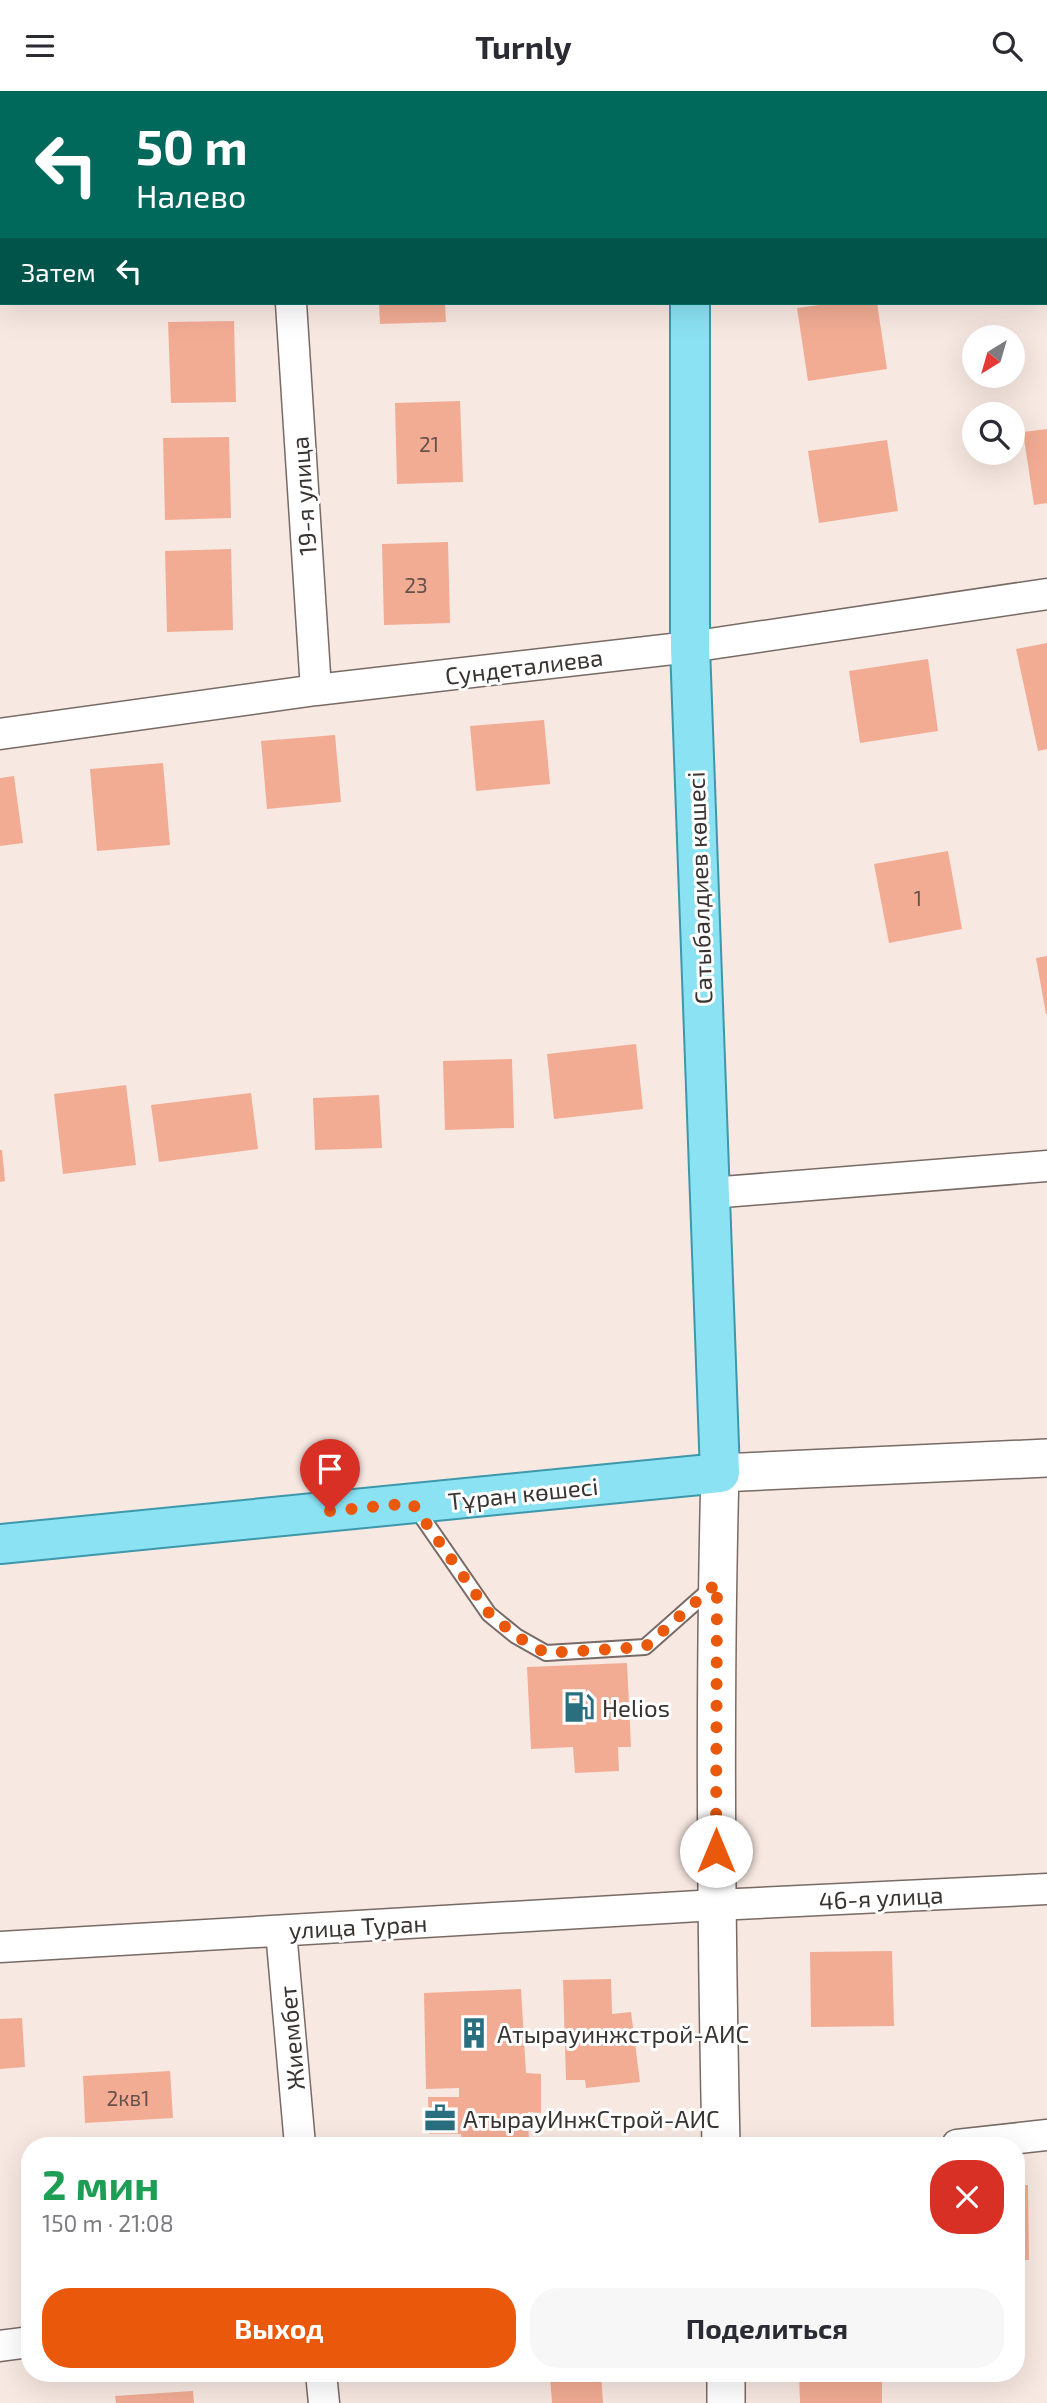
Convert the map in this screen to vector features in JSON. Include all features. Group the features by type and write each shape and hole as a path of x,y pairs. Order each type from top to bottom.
{"main road":[{"name":"Сатыбалдиев көшесі","path":"691,305 690,647 720,1473"},
{"name":"Тұран көшесі","path":"0,1544 720,1473"}],"street":[{"name":"19-я улица","path":"291,305 316,690"},
{"name":"Сундеталиева","path":"0,734 316,690 690,647 1047,594"},
{"path":"710,1193 1047,1166"},
{"name":"Тұран көшесі","path":"720,1473 1047,1458"},
{"path":"720,1473 716,1905 722,2137"},
{"name":"46-я улица","path":"716,1905 1047,1889"},
{"name":"улица Туран","path":"0,1947 716,1905"},
{"name":"Жиембет","path":"281,1931 299,2137"},
{"path":"1025,2137 1047,2135"},
{"path":"0,2346 21,2343"},
{"path":"322,2382 324,2403"},
{"path":"726,2382 726,2403"}],"lane":[{"path":"412,1503 489,1613 516,1636 546,1653 645,1647 717,1583"}],"building":[{"path":"379,305 445,305 446,322 380,324"},
{"path":"820,305 877,305 887,369 808,381 797,308"},
{"path":"234,321 236,402 171,403 168,322"},
{"path":"460,401 463,482 397,484 395,403"},
{"path":"1047,429 1047,503 1034,505 1025,432"},
{"path":"229,437 231,518 165,520 163,438"},
{"path":"887,440 898,511 819,523 808,451"},
{"path":"448,542 450,623 384,625 382,544"},
{"path":"231,549 233,630 167,632 165,551"},
{"path":"1047,643 1047,749 1038,751 1016,649"},
{"path":"928,659 938,731 860,743 849,671"},
{"path":"544,720 550,784 476,791 470,726"},
{"path":"335,735 341,802 267,809 261,741"},
{"path":"163,763 170,845 97,851 90,769"},
{"path":"14,776 23,843 0,846 0,778"},
{"path":"948,851 962,929 889,943 874,864"},
{"path":"1047,956 1047,1014 1046,1014 1036,958"},
{"path":"636,1044 643,1109 554,1119 547,1054"},
{"path":"512,1059 514,1128 445,1130 443,1061"},
{"path":"126,1085 136,1165 63,1174 54,1094"},
{"path":"251,1093 258,1149 159,1162 151,1105"},
{"path":"379,1095 382,1148 315,1150 313,1098"},
{"path":"0,1150 5,1181 0,1182"},
{"name":"Helios","path":"627,1663 631,1747 618,1747 619,1771 575,1773 573,1747 531,1749 527,1667"},
{"path":"892,1951 894,2026 811,2027 810,1952"},
{"path":"611,1979 612,2014 631,2012 640,2082 586,2088 585,2080 566,2080 563,1980"},
{"name":"Атырауинжстрой-АИС","path":"521,1989 526,2073 541,2074 541,2113 528,2112 529,2137 429,2134 428,2097 459,2097 459,2088 426,2089 424,1993"},
{"path":"22,2018 25,2067 0,2069 0,2019"},
{"path":"170,2071 173,2118 85,2123 83,2076"},
{"path":"1025,2185 1028,2185 1029,2260 1025,2260"},
{"path":"550,2382 602,2382 603,2403 552,2403"},
{"path":"799,2382 882,2382 882,2403 800,2403"},
{"path":"193,2391 194,2403 116,2403 115,2396"}],"place":[{"name":"Helios","path":"579,1707"},
{"name":"Атырауинжстрой-АИС","path":"474,2033"},
{"name":"АтырауИнжСтрой-АИС","path":"440,2118"}],"route":[{"path":"330,1511 412,1503 489,1613 516,1636 546,1653 645,1647 717,1583 716,1851"}]}
